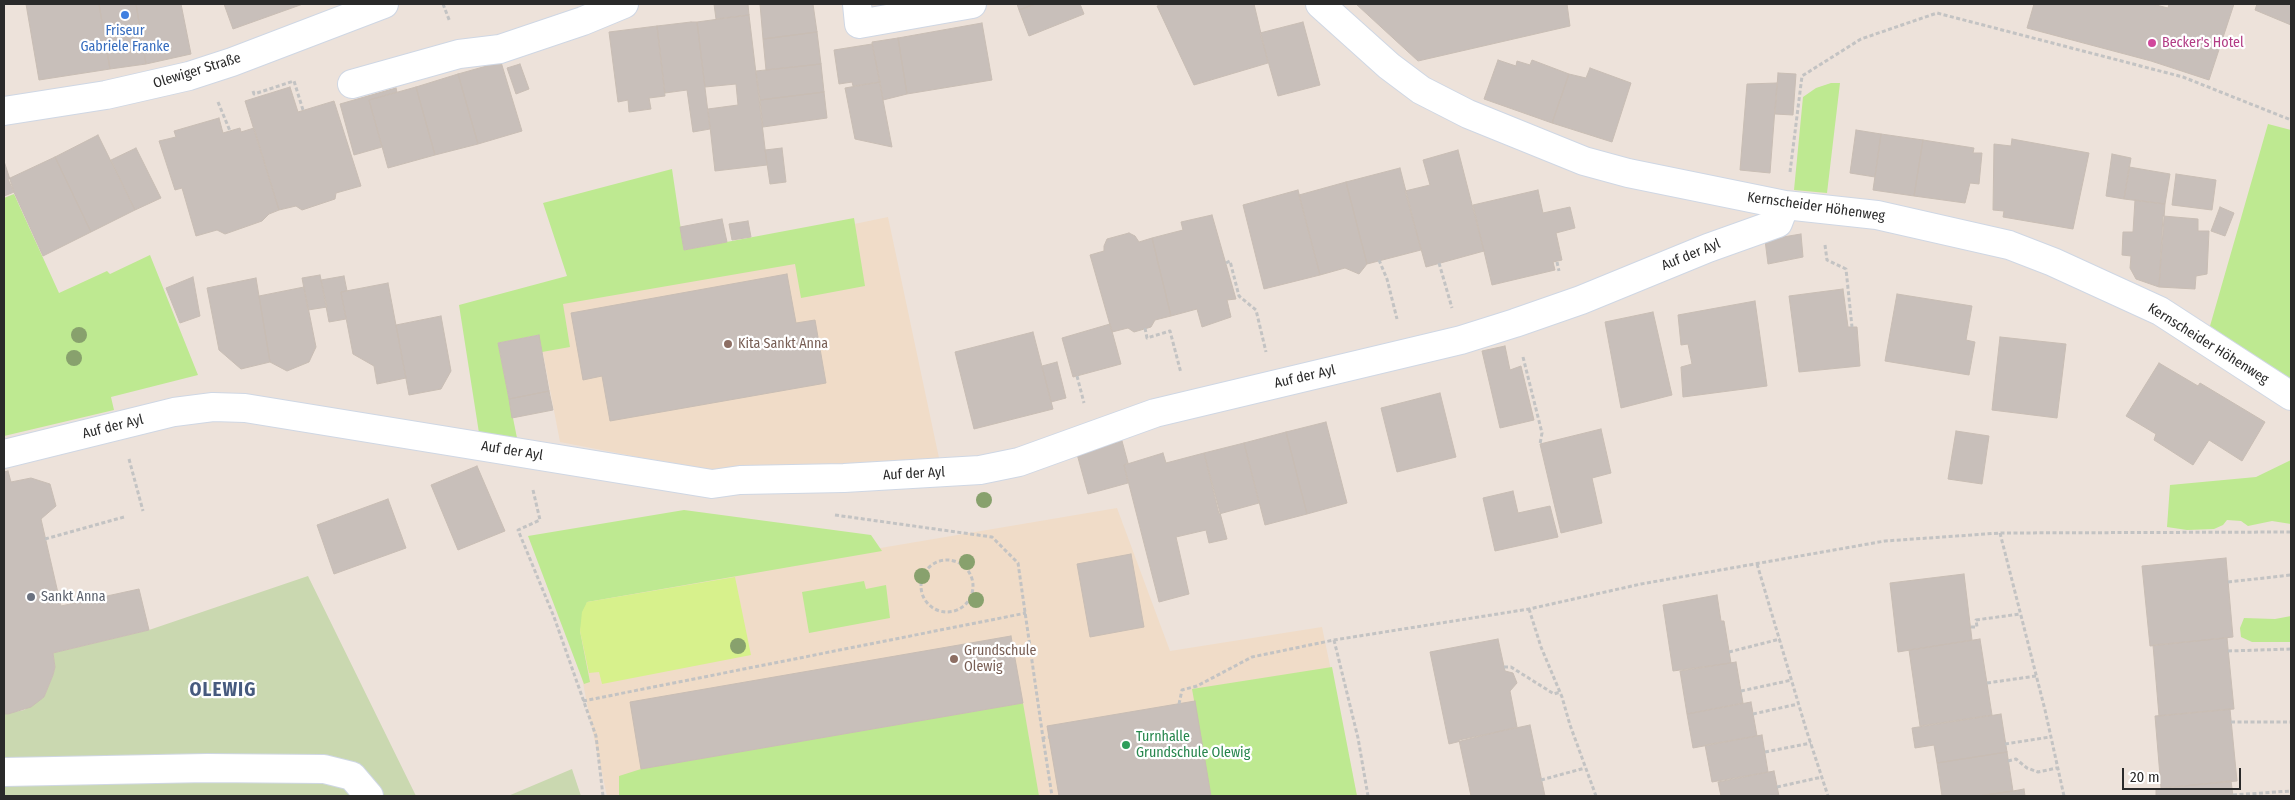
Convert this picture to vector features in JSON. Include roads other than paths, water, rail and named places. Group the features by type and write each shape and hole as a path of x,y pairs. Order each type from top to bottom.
{"street":[{"name":"Olewiger Straße","path":"4,111 106,95 189,76 232,62 384,4"},
{"path":"352,84 459,54 500,49 583,21 624,4"},
{"path":"857,4 858,24 972,4"},
{"name":"Kernscheider Höhenweg","path":"1320,4 1375,54 1421,90 1468,114 1584,160 1628,173 1785,205 1877,215 2000,243 2044,258 2160,311 2291,396"},
{"name":"Auf der Ayl","path":"4,454 174,412 212,407 254,410 712,484 740,480 844,478 980,470 1019,462 1155,413 1461,340 1515,323 1582,300 1703,250 1778,223 1785,205"},
{"path":"4,772 207,768 324,769 352,776 369,796"}],"place":[{"name":"Friseur Gabriele Franke","path":"125,15"},
{"name":"Becker's Hotel","path":"2152,43"},
{"name":"Kita Sankt Anna","path":"728,344"},
{"name":"Sankt Anna","path":"31,597"},
{"name":"Grundschule Olewig","path":"954,659"},
{"name":"Turnhalle Grundschule Olewig","path":"1126,745"}],"district":[{"name":"OLEWIG","path":"223,691"}]}
